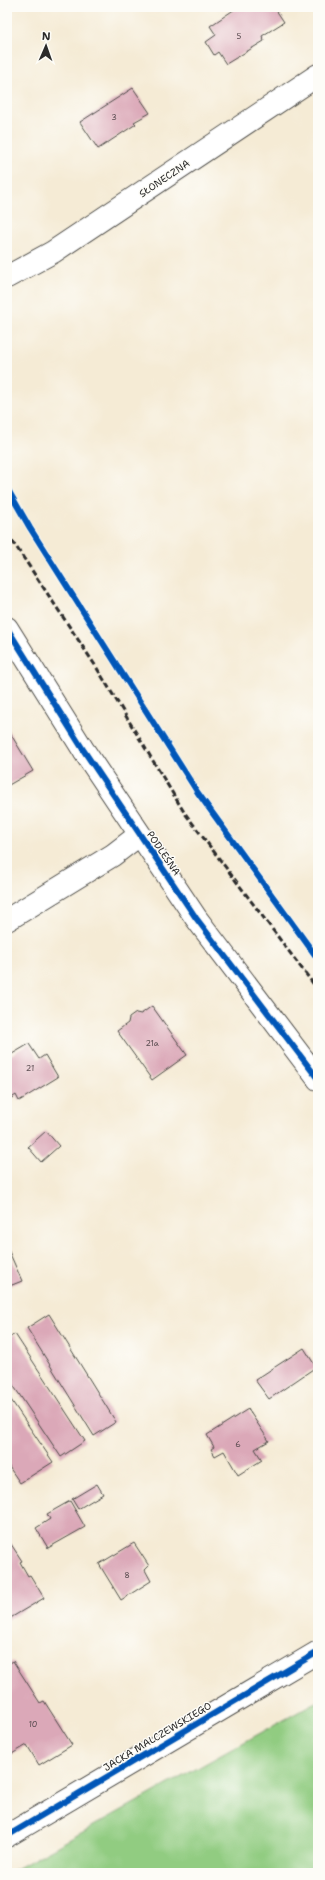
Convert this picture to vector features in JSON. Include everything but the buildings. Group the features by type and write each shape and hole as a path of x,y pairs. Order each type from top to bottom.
{"street":[{"name":"SŁONECZNA","path":"7,277 53,252 318,75"},
{"name":"PODLEŚNA","path":"7,628 84,751 196,918 318,1079"},
{"name":"PODLEŚNA","path":"7,920 113,855 139,835"},
{"name":"JACKA MALCZEWSKIEGO","path":"7,1836 318,1652"}],"green space":[{"path":"318,1701 318,1873 9,1873"}],"railway":[{"path":"7,533 95,665 184,812 318,990"}],"cycle path":[{"path":"7,488 30,528 198,793 318,959"},
{"path":"7,628 84,751 196,918 318,1079"},
{"path":"7,1836 318,1652"}]}
